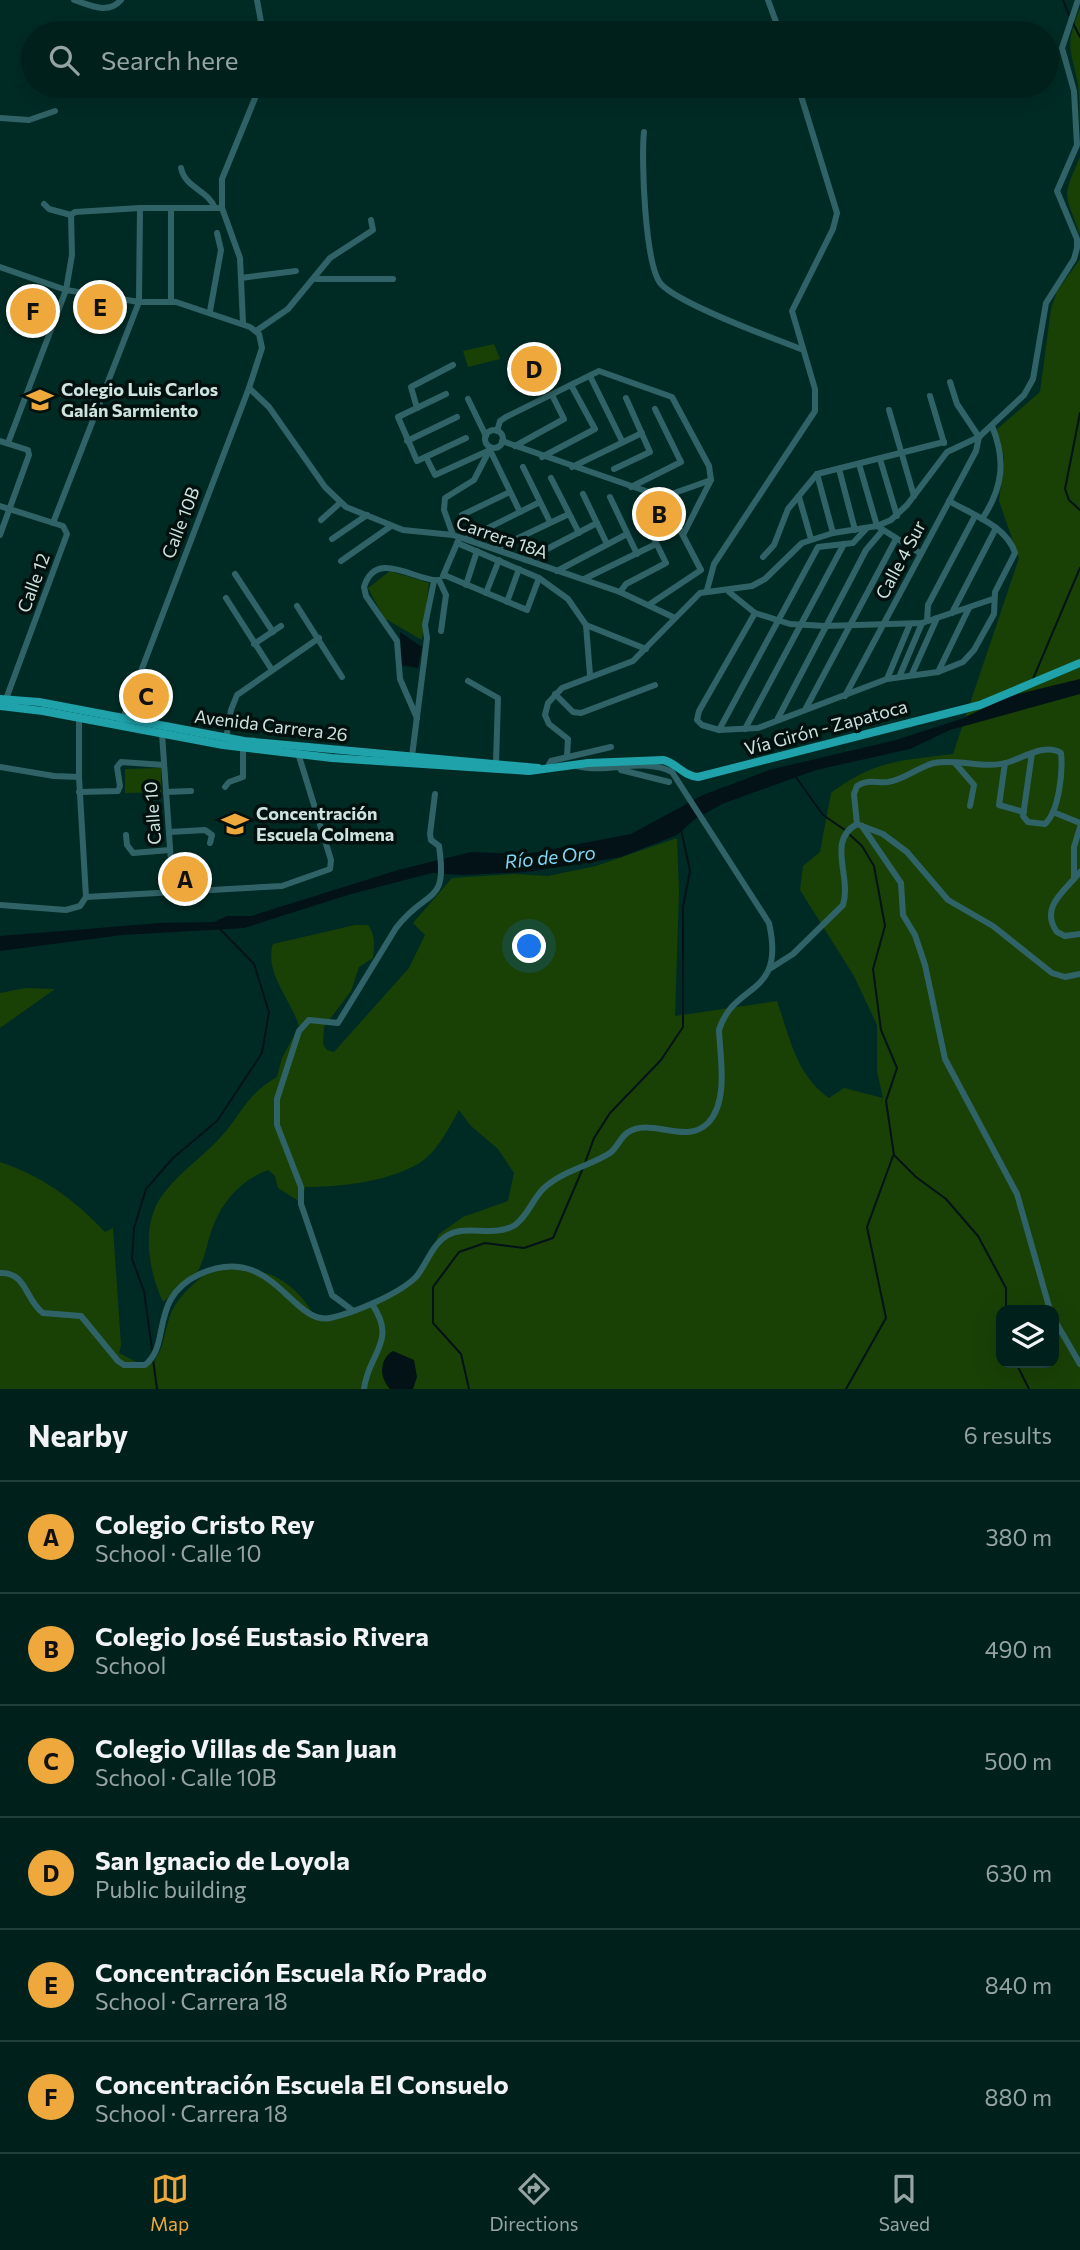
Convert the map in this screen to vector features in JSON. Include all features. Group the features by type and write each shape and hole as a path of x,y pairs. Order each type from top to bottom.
{"main road":[{"name":"Vía Girón - Zapatoca","path":"576,765 663,760 688,775 704,776 980,705 1080,663"},
{"name":"Avenida Carrera 26","path":"2,702 298,751 529,771 576,765"},
{"name":"Avenida Carrera 26","path":"2,702 79,718 121,722 162,734 243,748 412,756 543,768"}],"street":[{"path":"74,0 103,9 118,3"},
{"path":"257,0 261,21"},
{"path":"768,0 776,21"},
{"path":"777,719 880,528 897,516 947,452 979,437 992,426 1024,395 1033,379 1046,303 1074,259 1077,248 1077,239 1057,191 1077,145 1074,91 1062,48 1078,0"},
{"path":"218,208 224,169 255,98"},
{"path":"707,590 714,564 813,416 815,388 801,349 793,307 834,229 837,213 802,98"},
{"path":"0,118 29,120 55,111"},
{"path":"644,132 643,183 653,264 660,283 687,300 801,349"},
{"path":"181,168 186,181 211,199 218,208 239,252 243,323"},
{"path":"44,204 49,209 71,215 75,212 140,208 218,208"},
{"path":"0,506 53,523 139,302 140,208"},
{"path":"171,208 171,302"},
{"path":"8,443 66,290 72,255 71,215"},
{"path":"0,267 66,290 139,302 171,302 209,311 243,323 256,331 288,309 316,279 330,258 373,230 371,219"},
{"path":"209,311 222,250 217,233"},
{"path":"241,278 296,271"},
{"path":"316,279 393,279"},
{"name":"Calle 10B","path":"121,722 262,348 256,331"},
{"path":"417,408 411,387 453,365"},
{"path":"683,535 711,480 709,466 673,397 602,372 500,421 497,431 502,441 542,457 663,496 711,480"},
{"path":"590,376 622,441"},
{"path":"950,382 957,404 979,437"},
{"path":"542,457 595,429 571,386"},
{"name":"Carrera 18A","path":"248,388 269,407 325,487 340,503 391,526 459,539 584,579 650,604 673,617"},
{"path":"446,394 397,418 407,441 416,460 466,438"},
{"path":"515,446 564,419 552,395"},
{"path":"930,396 947,452"},
{"path":"614,469 650,452 626,398"},
{"path":"468,400 485,436 486,444 491,449 520,512"},
{"path":"631,487 681,461 655,409"},
{"path":"889,410 914,496"},
{"path":"407,441 457,417"},
{"path":"900,675 924,622 928,605 979,518 997,493 1002,465 992,426"},
{"path":"485,436 497,431"},
{"path":"572,467 642,433"},
{"name":"Calle 4 Sur","path":"845,696 976,451 979,437"},
{"path":"0,441 28,450 29,455 0,535"},
{"path":"426,457 435,475 498,447 502,441"},
{"path":"763,558 774,545 785,514 817,474 944,442"},
{"path":"491,449 474,480 445,498 444,510 459,539 477,551 540,578 568,599 586,625 590,675"},
{"path":"880,459 897,516"},
{"path":"859,464 880,528"},
{"path":"523,467 550,522"},
{"path":"839,469 855,530"},
{"path":"817,474 833,533"},
{"path":"551,478 579,533"},
{"path":"462,515 510,492"},
{"path":"583,494 607,544"},
{"path":"650,604 701,570 663,496"},
{"path":"610,497 637,554"},
{"path":"799,497 811,539"},
{"path":"755,613 697,716 698,724 719,730 745,729 887,679 900,675 938,672 969,658 994,614 993,599 1015,553 1009,541 996,528 949,501"},
{"path":"412,756 427,638 425,625 439,579 459,539 540,502"},
{"path":"321,520 340,503"},
{"path":"620,592 626,584 666,564 637,503"},
{"path":"494,549 569,514"},
{"path":"332,540 367,515"},
{"name":"Calle 12","path":"2,702 66,538 66,530 53,523"},
{"path":"526,560 597,523"},
{"path":"341,561 391,526"},
{"path":"568,756 568,740 549,724 545,715 548,703 555,694 590,675 626,664 646,649 693,598 707,590 729,592 758,583 793,549 811,539 833,533 880,528 920,553"},
{"path":"952,613 996,528"},
{"path":"853,543 866,529"},
{"path":"557,571 627,534"},
{"path":"806,708 897,539"},
{"path":"719,730 818,547 853,543 866,550"},
{"path":"584,579 656,544"},
{"path":"745,729 844,544"},
{"path":"466,585 477,551"},
{"path":"486,593 499,560"},
{"path":"417,718 400,680 397,641 366,596 364,587 369,577 391,567 466,585 527,610 540,578"},
{"path":"507,602 519,569"},
{"path":"235,574 273,632"},
{"path":"439,579 446,595 441,632"},
{"path":"729,592 755,613 779,621 825,626 924,622 993,599"},
{"path":"226,598 272,670"},
{"path":"297,606 342,677"},
{"path":"938,672 969,608"},
{"path":"912,674 937,618"},
{"path":"887,679 910,624"},
{"path":"586,625 646,649"},
{"path":"254,644 281,626"},
{"path":"226,739 230,710 237,695 319,638"},
{"path":"467,681 498,698 496,763"},
{"path":"555,694 577,714 655,685"},
{"path":"0,905 66,910 80,906 86,897 79,792 79,718"},
{"name":"Calle 10","path":"162,734 173,890"},
{"path":"543,768 551,761 611,747"},
{"path":"225,787 229,782 243,777 243,748"},
{"path":"1032,753 1025,820 1039,825 1045,824 1053,812 1061,752 1053,749 1032,753 1005,763 932,764 896,780 861,783 854,794 860,825 901,883 903,915 915,935 925,965 945,1059 1017,1194 1049,1305"},
{"path":"86,897 173,890 282,886 332,866 298,751"},
{"path":"79,792 118,791 120,786 117,767 121,762 164,765"},
{"path":"954,762 972,778 974,785 970,806"},
{"path":"1005,763 999,805 1024,812"},
{"path":"576,765 643,774 670,782"},
{"path":"0,767 54,776 79,777"},
{"path":"609,768 658,767 672,772 683,785 769,923 772,939 771,968"},
{"path":"166,792 191,792"},
{"path":"352,1310 332,1295 302,1204 301,1187 277,1125 277,1099 299,1031 309,1020 338,1023 406,914 436,892 443,877 439,846 431,840 430,834 435,794"},
{"path":"1053,812 1080,825 1074,846 1074,880"},
{"path":"0,1273 15,1275 21,1280 43,1313 81,1316 110,1355 124,1365 145,1364 151,1360 158,1345 160,1323 171,1298 195,1276 216,1268 243,1267 266,1276 314,1317 331,1318 372,1304 414,1278 440,1241 450,1234 501,1231 517,1224 547,1185 609,1153 627,1133 646,1128 684,1133 706,1125 719,1104 719,1030 722,1019 762,982 771,968 793,954 843,905 845,832 860,825 883,834 907,852 948,900 993,926 1052,973 1065,977 1080,974"},
{"path":"169,832 205,830 212,835 210,843"},
{"path":"126,835 127,845 133,853 170,850"},
{"path":"1080,872 1052,905 1049,916 1057,932 1065,936 1080,934"},
{"path":"364,1389 384,1333 382,1319 372,1304"},
{"path":"1059,1328 1080,1364"}],"green space":[{"path":"1080,8 1080,129 1078,84 1070,46"},
{"path":"1080,157 1080,235 1067,196"},
{"path":"1080,259 1080,1389 0,1389 0,1162 30,1174 57,1190 105,1232 113,1228 121,1345 119,1353 138,1363 155,1360 172,1310 188,1289 216,1265 247,1268 273,1276 295,1290 314,1315 332,1318 384,1297 413,1277 427,1260 439,1234 463,1217 508,1201 514,1173 498,1149 471,1126 459,1110 430,1155 416,1165 390,1176 347,1185 305,1187 302,1203 278,1188 275,1176 268,1170 258,1174 232,1194 220,1212 196,1273 163,1302 150,1261 149,1232 156,1205 177,1178 227,1130 251,1098 277,1077 282,1058 299,1026 275,975 271,954 273,944 355,925 368,925 371,929 374,941 373,958 359,967 351,991 324,1027 323,1044 327,1050 334,1052 409,968 425,935 413,923 452,878 514,874 548,876 596,866 677,838 679,892 675,1016 777,1001 801,1067 818,1089 829,1098 844,1088 883,1098 877,1071 877,1025 854,976 800,890 803,866 820,852 831,793 875,768 953,754 1019,558 999,501 1004,457 996,430 1040,392 1051,309 1057,291"},
{"path":"494,344 500,359 468,367 463,351"},
{"path":"390,571 429,583 422,640 384,618 368,588"},
{"path":"161,768 161,792 125,793 125,769"},
{"path":"26,988 55,989 0,1028 0,993"}],"water":[{"path":"400,632 422,647 418,668 401,665"},
{"name":"Río de Oro","path":"1080,679 1080,694 950,730 910,749 816,770 722,804 695,819 677,835 621,857 528,872 461,875 432,873 351,894 244,928 122,935 0,951 0,936 160,923 214,922 227,916 251,916 398,870 471,852 526,854 631,834 703,795 769,770 896,740 961,719 1010,696"},
{"path":"393,1351 414,1360 417,1377 413,1389 390,1389 386,1385 382,1374 383,1364 388,1354"}],"waterway":[{"path":"1063,0 1069,15"},
{"path":"1073,23 1080,37"},
{"path":"1080,413 1065,489 1069,500 1080,510"},
{"path":"1033,679 1080,568"},
{"path":"795,776 823,815 845,830"},
{"path":"585,1163 594,1138 610,1113 661,1060 683,1027 683,907 690,871 681,829"},
{"path":"849,834 862,846 874,866 885,926 873,969 881,1030 897,1068 886,1101 894,1155 916,1177 946,1199 978,1236 1006,1288 1006,1305"},
{"path":"152,1350 144,1291 132,1259 134,1228 146,1189 173,1158 217,1121 262,1053 269,1012 254,964 219,928"},
{"path":"846,1389 886,1318 867,1227 893,1156"},
{"path":"469,1389 461,1354 433,1323 433,1287 459,1252 485,1243 524,1248 553,1238 583,1168"},
{"path":"153,1359 157,1389"},
{"path":"1018,1368 1029,1389"}],"place":[{"name":"Concentración Escuela Río Prado","path":"100,307"},
{"name":"Concentración Escuela El Consuelo","path":"33,311"},
{"name":"San Ignacio de Loyola","path":"534,369"},
{"name":"Colegio Luis Carlos Galán Sarmiento","path":"40,400"},
{"name":"Colegio José Eustasio Rivera","path":"659,514"},
{"name":"Colegio Villas de San Juan","path":"146,696"},
{"name":"Concentración Escuela Colmena","path":"235,824"},
{"name":"Colegio Cristo Rey","path":"185,879"}]}
